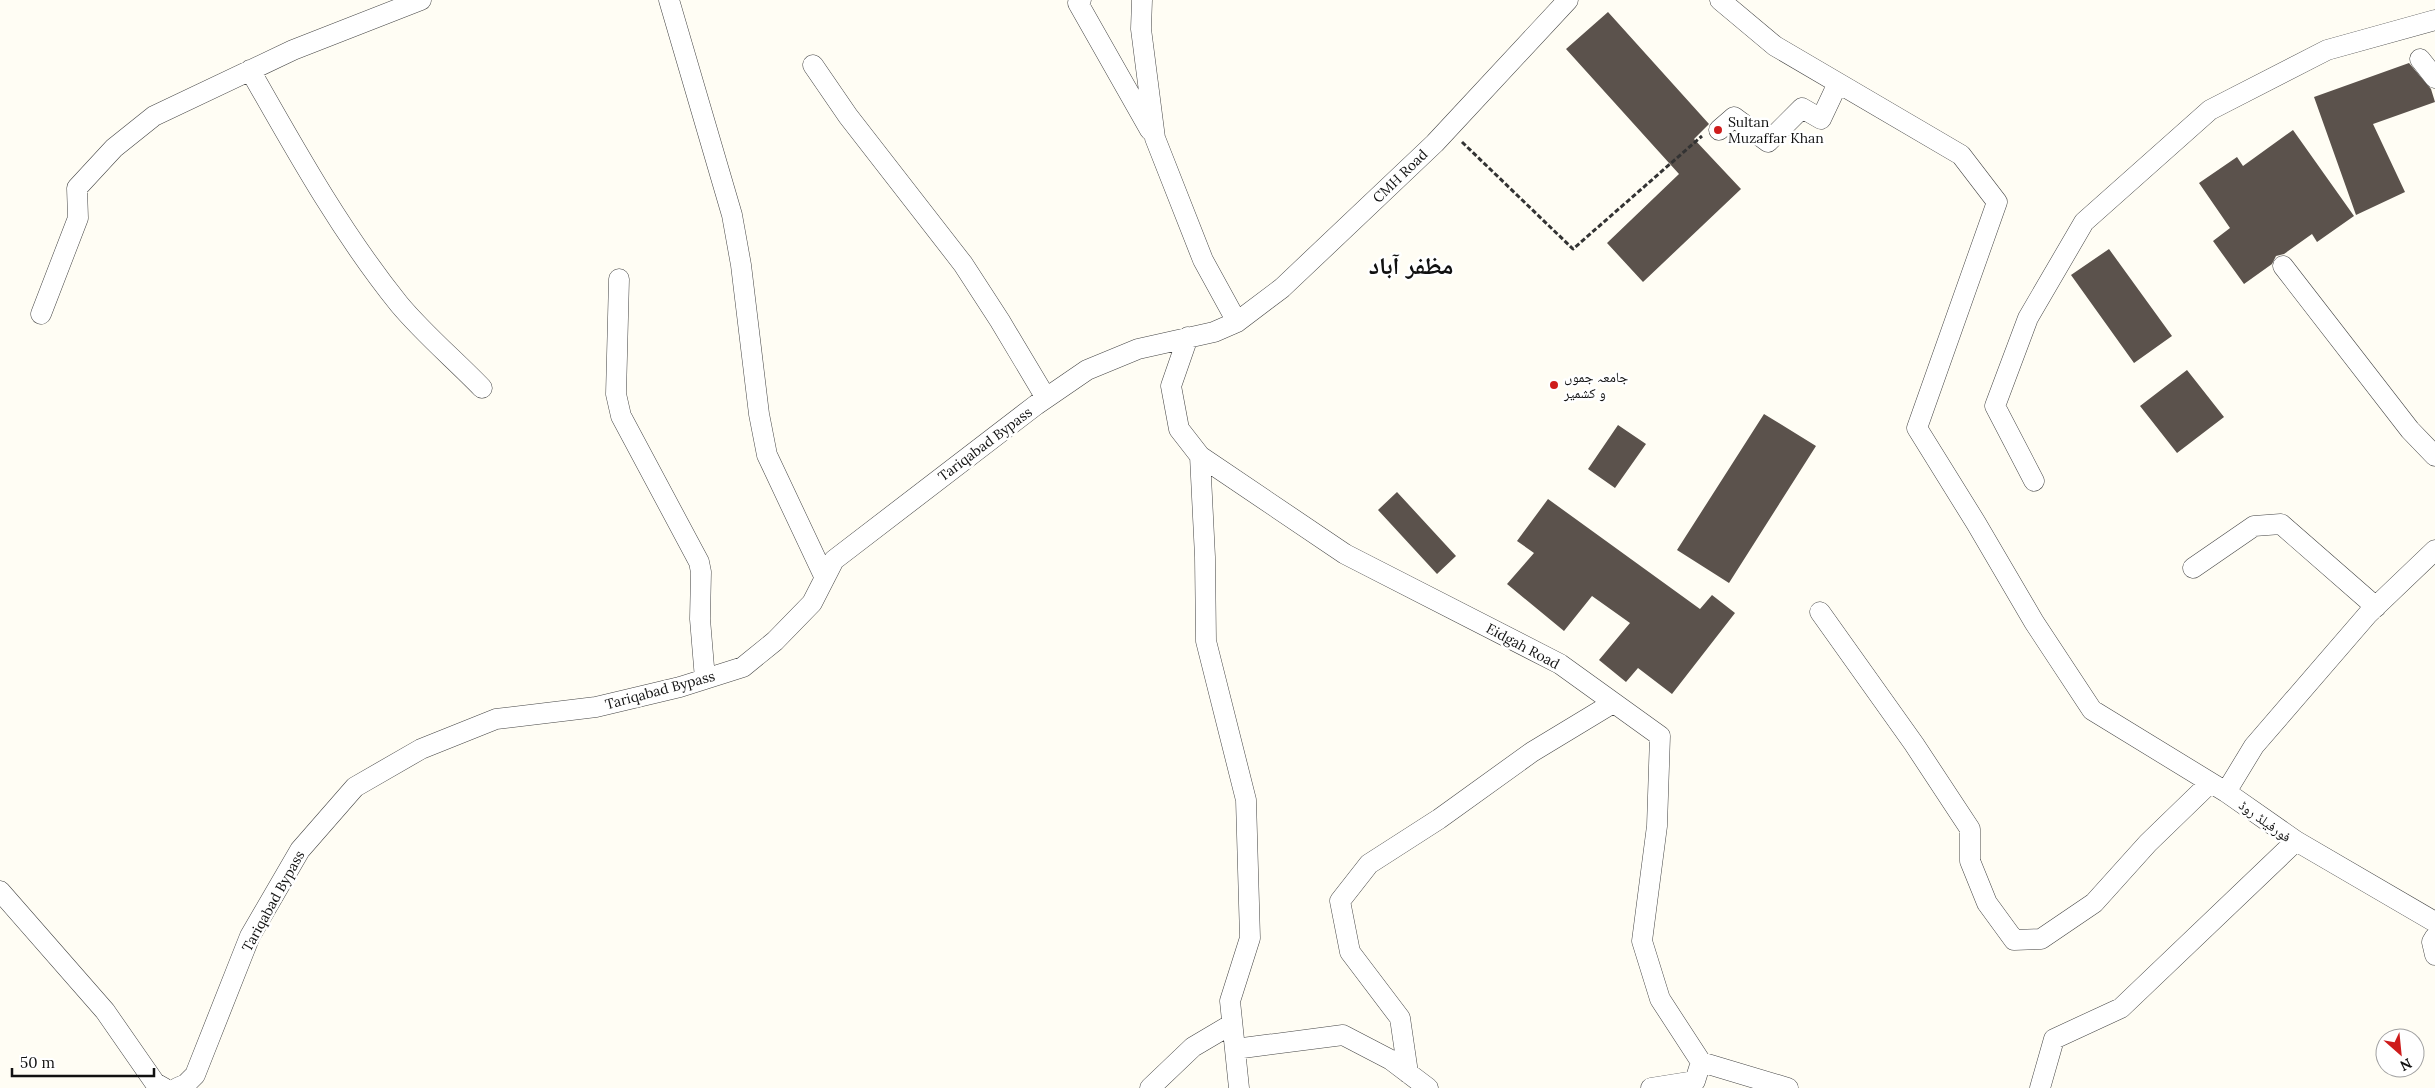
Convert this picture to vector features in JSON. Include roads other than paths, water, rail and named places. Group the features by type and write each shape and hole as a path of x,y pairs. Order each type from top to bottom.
{"street":[{"path":"41,314 78,218 77,188 114,148 154,116 293,50 420,0"},
{"path":"669,0 732,215 741,265 759,414 767,455 824,576"},
{"path":"1142,0 1142,29 1155,138"},
{"name":"CMH Road","path":"1214,332 1236,322 1289,282 1448,129 1568,0"},
{"path":"1720,0 1775,46 1961,155 1997,202 1917,428 2034,622 2092,710 2218,788 2148,843 2094,902 2041,939 2014,940 1987,903 1970,861 1970,828 1914,744 1820,612"},
{"path":"1078,1 1155,138 1204,260 1236,322"},
{"path":"2034,481 1995,406 2028,318 2084,222 2210,110 2327,50 2435,20"},
{"path":"2420,59 2435,78"},
{"path":"812,65 848,116 963,264 1046,398"},
{"path":"250,70 316,186 367,261 400,306 482,388"},
{"path":"1719,130 1734,117 1768,142 1802,108 1821,119 1838,83"},
{"path":"2283,266 2410,430 2435,456"},
{"path":"619,279 616,394 621,416 698,562 701,572 700,619 705,679"},
{"name":"Tariqabad Bypass","path":"177,1088 186,1084 195,1075 250,936 300,850 355,787 421,749 496,719 596,707 705,679 743,667 775,641 812,603 824,576 834,560 1046,398 1087,370 1138,349 1214,332"},
{"name":"Eidgah Road","path":"1188,337 1171,386 1179,429 1200,456 1345,554 1560,664 1660,736 1657,826 1642,941 1660,998 1701,1062"},
{"path":"1200,456 1205,557 1206,641 1246,800 1250,938 1230,1001 1238,1088"},
{"path":"2193,568 2254,526 2280,524 2376,607"},
{"name":"فورفیلڈ روڈ","path":"2040,1088 2054,1039 2120,1008 2296,840 2218,788 2376,607 2435,550"},
{"path":"1408,1073 1400,1018 1350,952 1340,900 1369,864 1439,819 1532,752 1613,702"},
{"path":"2296,840 2435,922"},
{"path":"0,891 105,1011 156,1083 164,1088"},
{"path":"2435,937 2432,942 2435,955"},
{"path":"1150,1088 1193,1047 1232,1024"},
{"path":"1234,1048 1343,1035 1391,1060 1428,1088"},
{"path":"1652,1088 1696,1084 1701,1062 1788,1088"}],"place":[{"name":"Sultan Muzaffar Khan","path":"1718,130"},
{"name":"جامعہ جموں و کشمیر","path":"1554,385"}],"district":[{"name":"مظفر آباد","path":"1411,265"}]}
